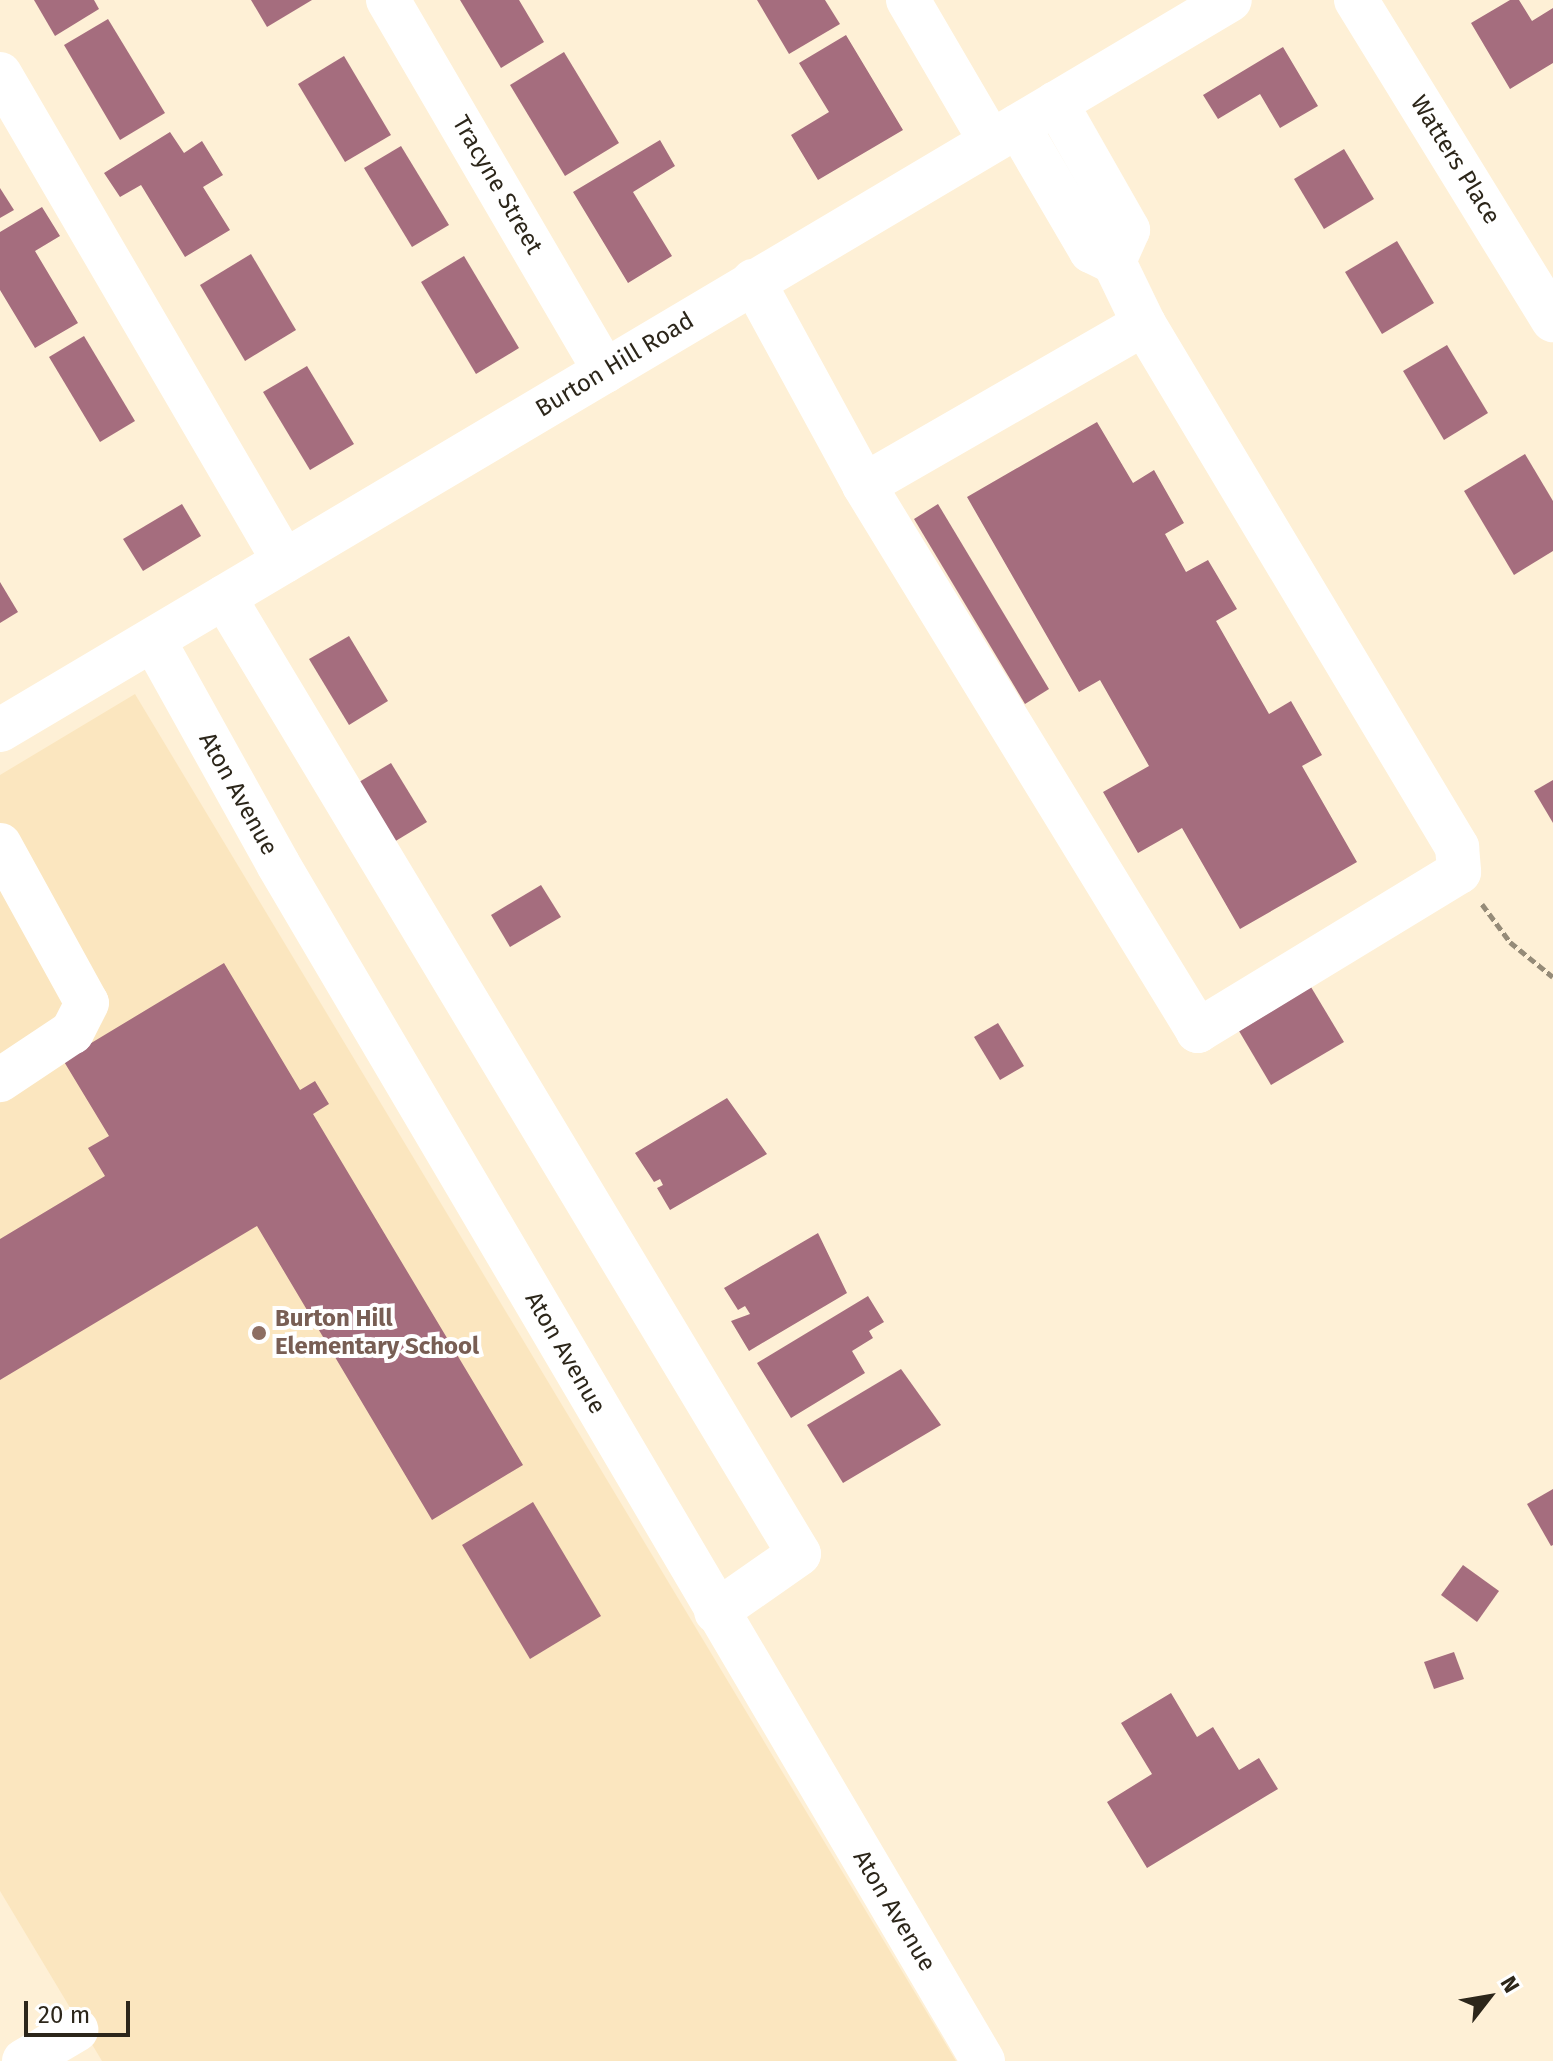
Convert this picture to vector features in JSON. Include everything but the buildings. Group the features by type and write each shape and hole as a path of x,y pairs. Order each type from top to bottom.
{"street":[{"name":"Tracyne Street","path":"388,0 605,371"},
{"path":"753,281 864,485 1198,1031 1459,872 1457,847 1144,324 1114,262 1091,251 908,0"},
{"name":"Burton Hill Road","path":"0,730 1230,0"},
{"name":"Watters Place","path":"1356,0 1553,320"},
{"path":"0,74 284,561"},
{"path":"1056,103 1128,230 1114,262"},
{"path":"864,485 1144,324"},
{"path":"224,597 799,1554 716,1612"},
{"name":"Aton Avenue","path":"154,641 278,864 983,2061"},
{"path":"0,845 87,1003 72,1032 0,1080"},
{"path":"24,2061 76,2030"}],"path":[{"path":"1459,872 1510,942 1553,977"}],"shaded area":[{"name":"Burton Hill Elementary School","path":"135,694 956,2061 102,2061 0,1891 0,775"}],"place":[{"name":"Burton Hill Elementary School","path":"259,1333"}]}
